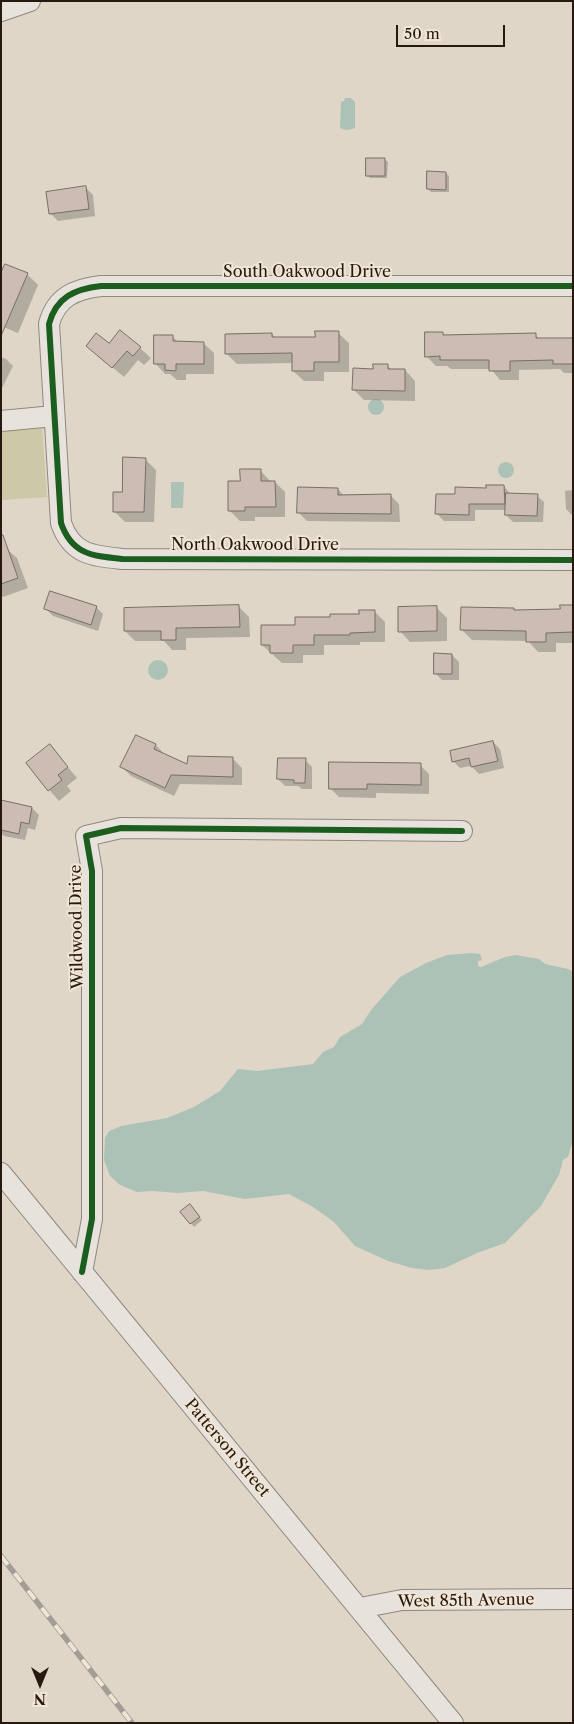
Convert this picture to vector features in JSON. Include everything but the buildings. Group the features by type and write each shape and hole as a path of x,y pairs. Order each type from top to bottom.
{"street":[{"path":"1,10 30,1"},
{"name":"South Oakwood Drive","path":"52,314 60,300 85,288 101,286 573,286"},
{"name":"North Oakwood Drive","path":"52,314 49,324 61,523 66,536 78,549 95,557 123,559 573,560"},
{"path":"1,421 54,416"},
{"name":"Wildwood Drive","path":"82,1272 92,1219 92,871 86,836 121,828 462,831"},
{"name":"Patterson Street","path":"1,1173 454,1723"},
{"name":"West 85th Avenue","path":"360,1608 402,1600 573,1599"}],"shaded area":[{"path":"345,98 351,98 355,102 355,128 348,130 340,128 341,102"},
{"path":"373,399 379,399 384,404 382,413 373,415 368,410 368,404"},
{"path":"42,427 47,497 1,500 1,429"},
{"path":"506,462 514,470 506,478 498,470"},
{"path":"171,482 184,482 183,508 171,508"},
{"path":"158,660 165,663 168,670 165,677 158,680 151,677 148,670 151,663"},
{"path":"480,954 482,960 478,961 478,966 481,967 505,957 516,955 539,959 545,964 568,969 573,972 573,1140 568,1157 563,1160 559,1175 541,1206 505,1243 477,1253 445,1268 428,1270 412,1268 388,1261 355,1246 334,1222 313,1207 289,1194 245,1199 203,1191 178,1193 137,1192 120,1185 110,1176 104,1160 105,1138 109,1131 121,1126 167,1118 194,1107 220,1091 238,1069 257,1071 313,1064 323,1052 334,1047 340,1037 362,1024 371,1010 400,977 426,963 447,955"}],"railway":[{"path":"1,1556 132,1723"}],"cycle path":[{"path":"573,286 101,286 83,289 68,296 56,307 49,324 61,523 71,542 85,552 102,557 123,559 573,560"},
{"path":"82,1272 92,1219 92,871 86,836 121,828 462,831"}]}
